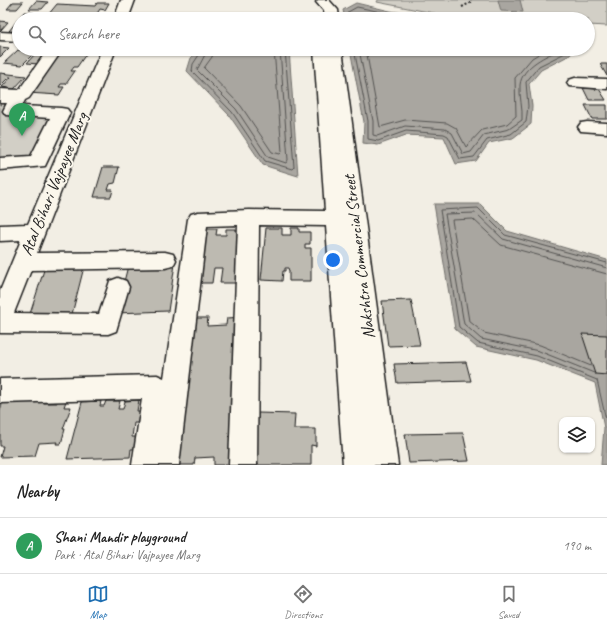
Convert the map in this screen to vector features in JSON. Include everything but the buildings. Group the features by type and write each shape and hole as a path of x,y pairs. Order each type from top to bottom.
{"street":[{"path":"118,0 128,0 124,12"},
{"path":"318,12 322,1 331,12"},
{"path":"0,36 12,37"},
{"path":"0,93 23,95 51,56"},
{"name":"Atal Bihari Vajpayee Marg","path":"0,319 105,56"},
{"name":"Nakshtra Commercial Street","path":"322,56 357,465"},
{"name":"Nakshtra Commercial Street","path":"336,56 384,465"},
{"path":"575,83 607,84"},
{"path":"0,98 17,98 12,111 61,113 38,162 0,164"},
{"path":"588,127 607,128"},
{"path":"242,465 249,217"},
{"path":"165,465 198,219 249,217 336,219"},
{"path":"0,233 35,232"},
{"path":"23,262 165,260"},
{"path":"0,323 108,324 118,286"},
{"path":"0,391 157,387 146,465"}],"path":[{"path":"462,7 470,3 471,0"}],"shaded area":[{"path":"378,0 607,0 607,26 595,25 595,12 428,12 377,2"},
{"path":"0,98 17,98 12,111 57,110 32,160 0,161"}],"water":[{"path":"498,0 520,0 523,12 501,11"},
{"path":"356,3 396,12 343,12 343,10"},
{"path":"193,56 289,56 298,176 263,165 229,115 187,71"},
{"path":"351,56 568,56 541,70 529,84 532,106 531,124 513,138 489,143 476,161 456,164 444,137 406,135 378,145 363,143 364,122"},
{"path":"434,204 480,204 507,231 607,260 607,465 601,465 604,428 595,383 536,360 476,347 455,329"}],"place":[{"name":"Shani Mandir playground","path":"22,136"}]}
